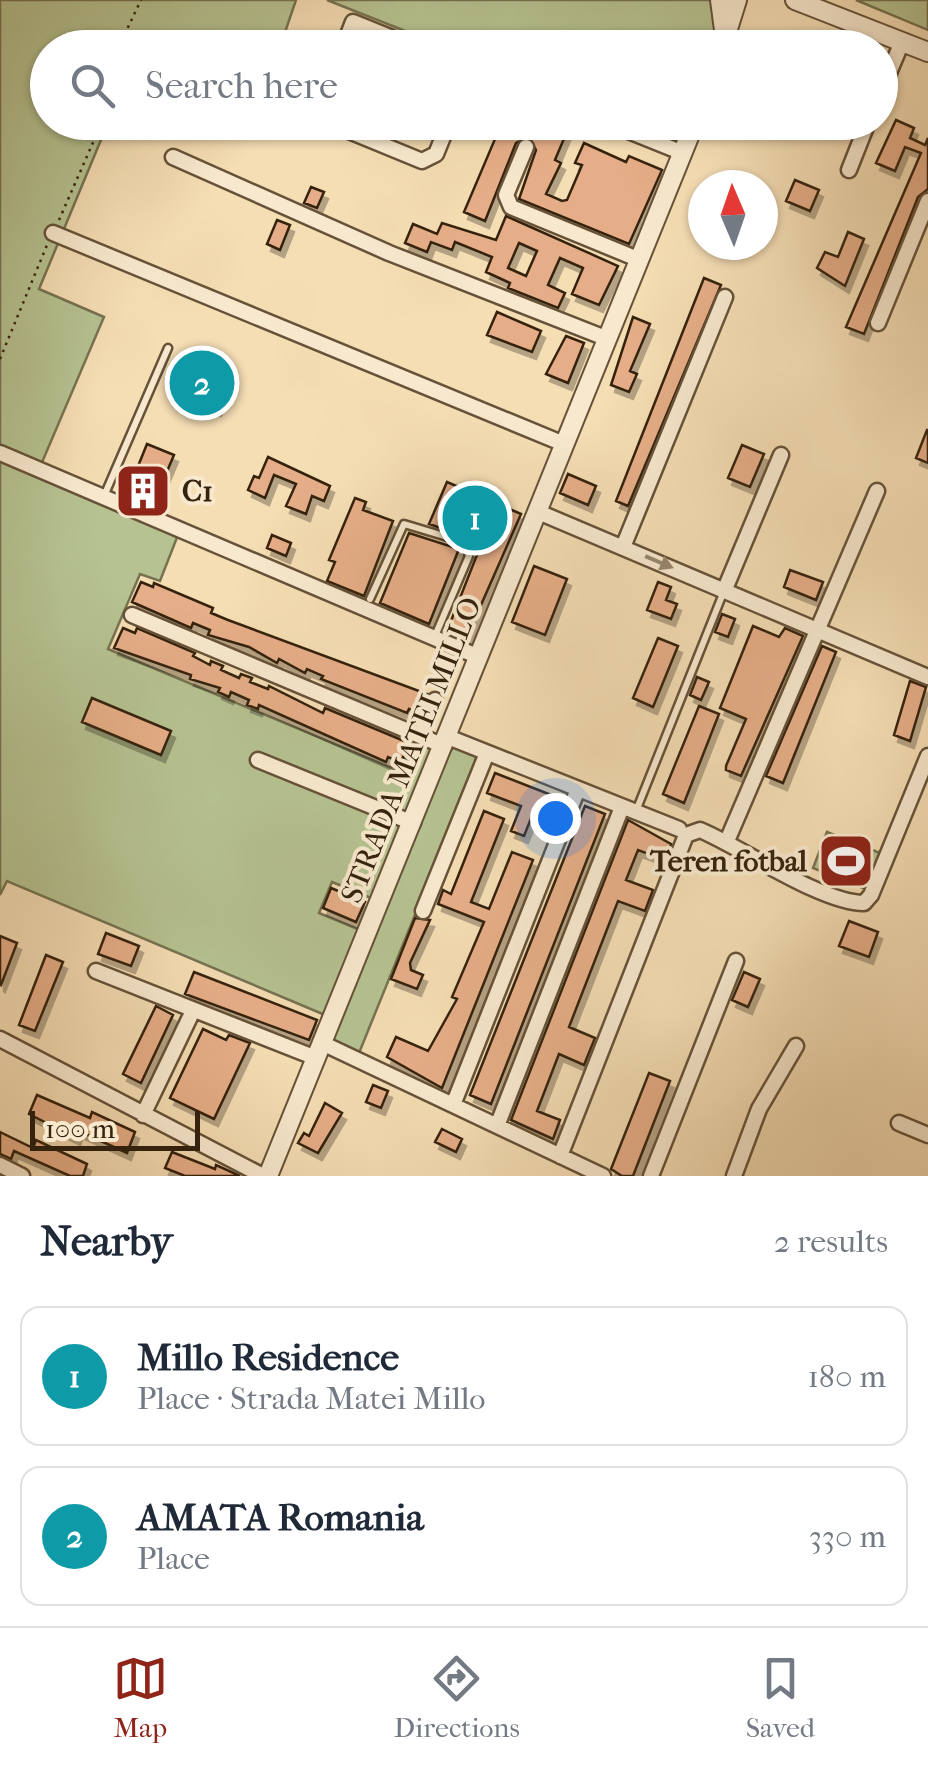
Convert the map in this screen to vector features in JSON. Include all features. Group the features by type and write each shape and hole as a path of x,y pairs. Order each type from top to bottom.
{"street":[{"path":"720,0 722,30"},
{"path":"727,30 737,0"},
{"path":"794,0 871,30"},
{"path":"350,30 353,22 373,30"},
{"path":"898,40 928,52"},
{"path":"898,51 902,42"},
{"path":"371,140 422,161 436,154 442,140"},
{"path":"651,140 683,153"},
{"name":"STRADA MATEI MILLO","path":"0,1039 265,1176 413,824 688,140"},
{"path":"848,170 860,140"},
{"path":"526,147 506,195 511,206 640,260"},
{"path":"174,157 388,254 608,339"},
{"path":"878,323 928,201"},
{"path":"52,234 564,444"},
{"path":"623,547 725,296"},
{"path":"0,453 479,656"},
{"path":"725,589 782,455"},
{"path":"727,841 877,491"},
{"path":"536,511 928,677"},
{"path":"132,615 420,736 487,753 682,832 700,830 727,841 755,862 858,904 871,895 928,756"},
{"path":"420,736 435,700"},
{"path":"423,911 487,753"},
{"path":"258,760 413,824"},
{"path":"453,1105 578,789"},
{"path":"497,1126 629,810"},
{"path":"560,1156 682,832"},
{"path":"651,1176 736,962"},
{"path":"96,971 319,1051 453,1105 603,1176"},
{"path":"143,1115 190,1017"},
{"path":"734,1176 759,1110 796,1046"},
{"path":"898,1123 928,1135"},
{"path":"744,1176 759,1138"},
{"path":"0,1166 22,1176"}],"lane":[{"path":"104,498 168,348"},
{"path":"370,599 404,524 464,542 469,556 434,637"},
{"path":"629,810 725,589"}],"path":[{"path":"127,30 142,0"}],"green space":[{"path":"0,0 296,0 286,30 30,30 30,140 101,140 39,289 104,317 37,474 178,535 160,581 140,574 108,649 399,771 413,739 434,748 371,898 332,882 319,913 360,930 325,1015 7,881 0,895"},
{"path":"327,0 716,0 715,30 403,30"},
{"path":"856,0 928,0 928,30"},
{"path":"450,746 479,757 359,1053 329,1038"},
{"name":"Teren fotbal","path":"827,832 880,853 865,889 813,868"}],"building":[{"path":"898,121 914,128 910,138 925,145 928,138 928,189 918,197 864,334 846,327 921,153 905,147 895,171 876,163 887,140 898,140"},
{"path":"495,140 522,140 516,143 485,221 464,212"},
{"path":"531,140 563,140 555,160 561,163 546,194 562,201 567,200 582,165 575,163 584,143 626,162 629,156 662,170 629,244 519,199 536,150"},
{"path":"795,180 819,190 810,211 786,201"},
{"path":"311,187 324,192 317,208 304,203"},
{"path":"506,216 618,266 599,305 572,294 583,268 560,258 548,285 565,293 558,308 508,288 510,283 486,272 492,257 455,242 452,250 431,242 427,252 405,243 413,224 437,234 442,223 496,240","holes":["519,243 537,251 526,276 508,268"]},
{"path":"277,220 290,225 280,250 267,244"},
{"path":"848,232 864,239 845,286 817,268 825,252 838,257"},
{"path":"704,278 721,285 628,506 616,501"},
{"path":"497,312 541,331 532,352 487,335"},
{"path":"633,317 650,324 630,371 637,374 629,392 611,385"},
{"path":"566,336 584,343 568,383 546,374"},
{"path":"188,357 231,374 217,409 174,392"},
{"path":"928,430 928,463 916,458"},
{"path":"147,444 174,455 154,502 128,491"},
{"path":"742,445 764,454 750,487 728,478"},
{"path":"268,457 330,486 324,501 312,496 306,514 286,506 296,484 274,475 265,498 248,490 254,476 259,478"},
{"path":"568,474 596,486 588,505 560,493"},
{"path":"447,482 521,514 466,639 447,631 482,542 429,524"},
{"path":"355,498 366,502 363,510 393,521 364,596 327,581 335,562 329,560"},
{"path":"409,533 459,549 429,624 380,603"},
{"path":"272,535 291,543 286,556 267,548"},
{"path":"534,566 567,579 545,635 512,622"},
{"path":"790,570 823,582 816,600 784,587"},
{"path":"141,582 153,587 154,583 213,608 211,613 228,620 427,694 418,713 409,709 407,713 321,679 323,676 307,669 305,673 279,659 277,663 249,647 208,635 210,630 193,623 191,628 132,602"},
{"path":"658,582 671,587 666,600 677,604 671,619 647,610"},
{"path":"722,614 735,619 728,637 715,632"},
{"path":"753,626 779,637 785,628 803,636 741,776 726,770 726,766 746,719 720,708"},
{"path":"123,628 135,633 137,628 195,653 193,656 210,665 211,661 223,666 221,670 239,678 241,674 252,678 250,682 268,689 269,686 323,713 325,708 409,743 401,762 388,757 386,762 259,705 258,709 247,705 249,700 231,692 229,697 218,692 220,688 190,679 191,675 114,648"},
{"path":"658,638 678,646 653,707 633,698"},
{"path":"822,646 836,652 783,783 766,776"},
{"path":"697,677 709,682 701,700 690,695"},
{"path":"910,681 926,687 910,741 894,735"},
{"path":"92,698 171,731 161,755 82,722"},
{"path":"699,706 719,714 684,803 663,794"},
{"path":"495,773 559,798 551,818 534,811 524,836 511,831 521,806 487,793"},
{"path":"585,806 605,814 491,1104 470,1095"},
{"path":"484,811 504,819 471,902 489,909 512,852 533,860 442,1088 387,1057 396,1037 428,1051 457,999 452,997 484,922 438,904 443,890 451,894"},
{"path":"628,820 671,844 665,860 638,850 626,880 653,890 645,911 618,901 569,1027 595,1038 584,1065 559,1054 537,1111 560,1120 553,1139 511,1120"},
{"path":"331,888 365,902 356,922 323,908"},
{"path":"415,918 430,920 410,963 411,970 423,975 417,989 391,979"},
{"path":"849,921 878,932 869,957 839,946"},
{"path":"106,933 139,946 131,966 98,954"},
{"path":"0,936 17,943 1,985 0,984"},
{"path":"46,955 63,962 35,1031 19,1025"},
{"path":"194,972 317,1020 309,1040 185,994"},
{"path":"744,972 760,979 748,1007 732,1000"},
{"path":"156,1006 173,1015 141,1083 123,1074"},
{"path":"203,1029 226,1040 229,1035 250,1043 214,1119 170,1098"},
{"path":"649,1073 670,1081 633,1176 622,1176 611,1169"},
{"path":"373,1085 388,1091 381,1108 366,1102"},
{"path":"37,1095 90,1118 92,1112 135,1132 127,1153 79,1131 76,1138 29,1114"},
{"path":"325,1103 342,1113 318,1153 298,1143 304,1133 309,1136"},
{"path":"442,1129 462,1139 456,1152 435,1142"},
{"path":"0,1132 33,1148 36,1140 87,1164 83,1176 70,1176 14,1151 11,1159 0,1154"},
{"path":"172,1152 240,1176 185,1176 165,1168"}],"place":[{"name":"AMATA Romania","path":"202,383"},
{"name":"C1","path":"143,491"},
{"name":"Millo Residence","path":"475,518"},
{"name":"Teren fotbal","path":"846,861"}]}
